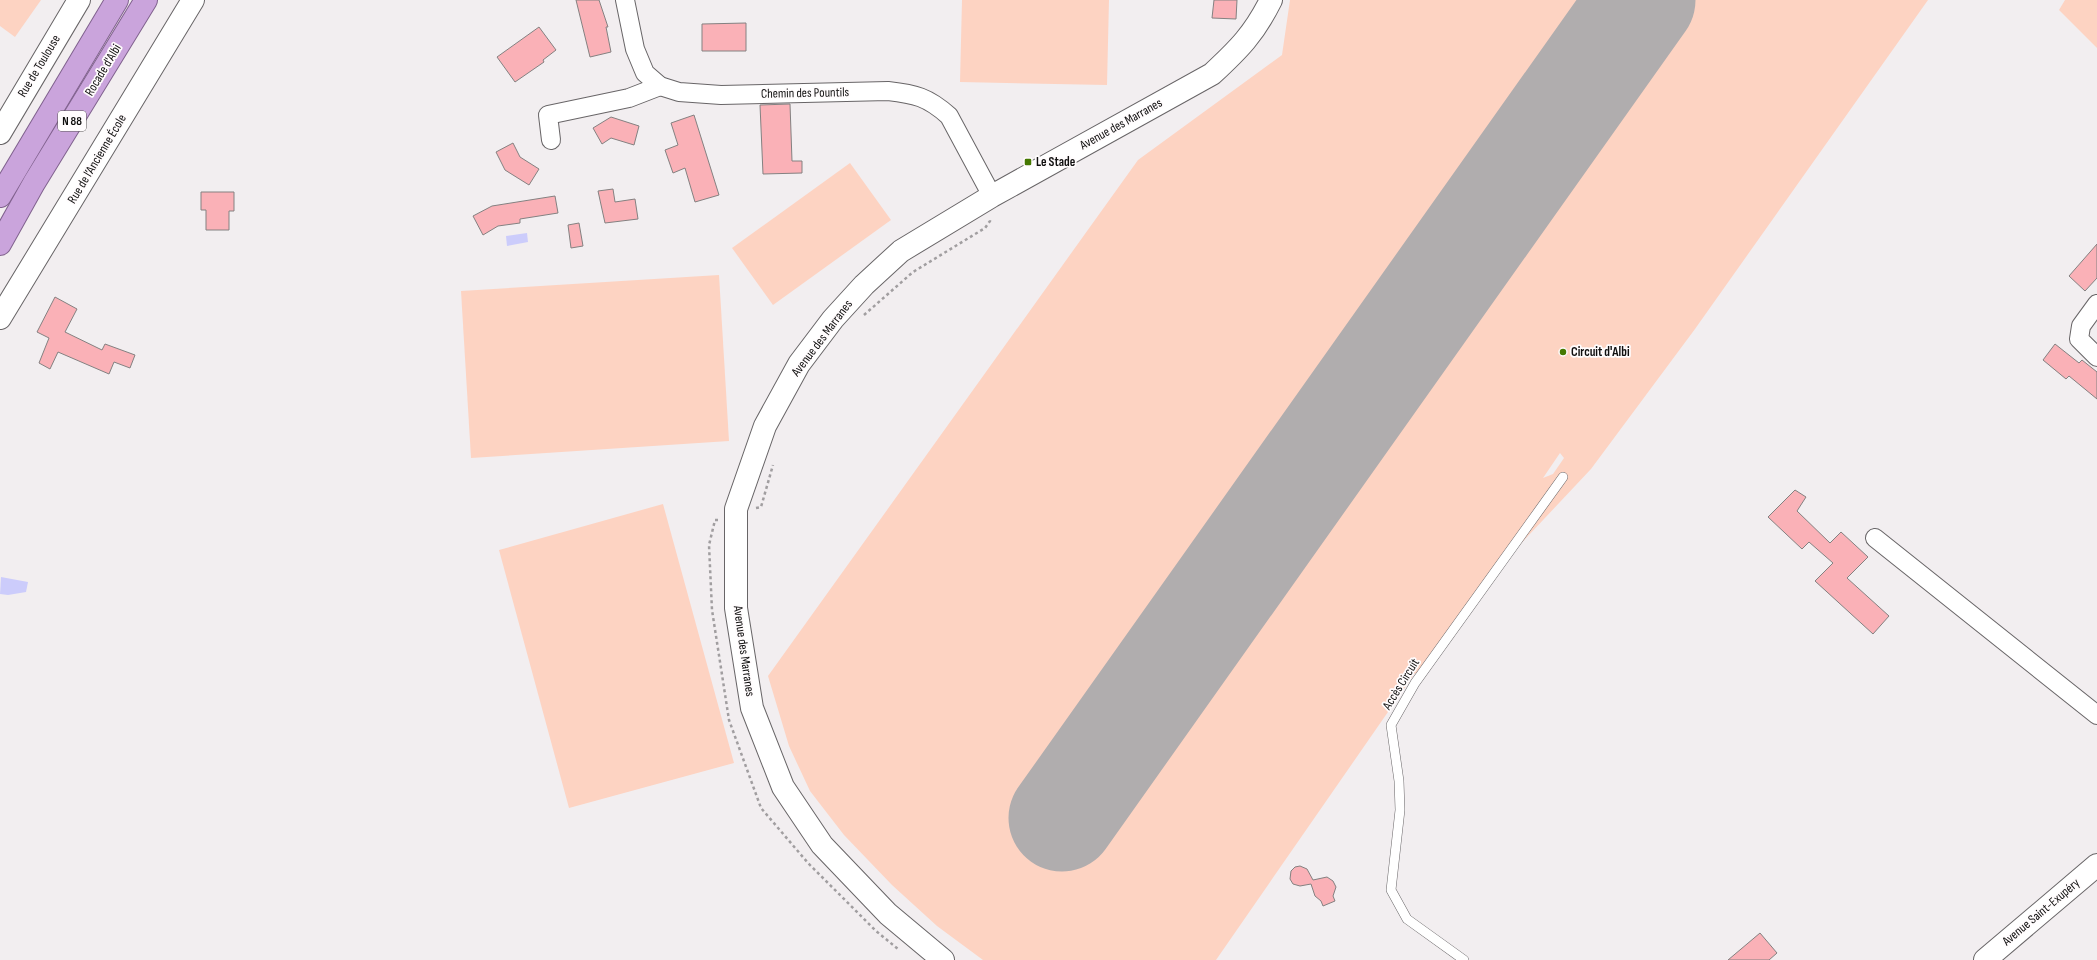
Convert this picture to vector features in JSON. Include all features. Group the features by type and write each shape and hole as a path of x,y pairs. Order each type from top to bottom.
{"highway":[{"name":"Rocade d'Albi","path":"0,196 117,0"},
{"name":"Rocade d'Albi","path":"0,244 34,183 146,0"}],"street":[{"name":"Rue de Toulouse","path":"0,133 79,0"},
{"name":"Rue de l’Ancienne École","path":"0,318 193,0"},
{"name":"Chemin des Pountils","path":"625,0 635,49 645,73 660,86 679,92 721,95 888,91 914,94 938,107 967,159 986,200"},
{"name":"Avenue des Marranes","path":"943,960 888,914 822,845 783,787 752,708 736,608 736,509 765,426 799,364 833,319 864,285 901,251 986,200 1212,74 1240,48 1260,23 1271,0"},
{"path":"551,140 548,115 629,98 660,86"},
{"path":"2097,304 2081,326 2079,338 2097,357"},
{"path":"1875,538 2097,715"},
{"name":"Avenue Saint-Exupéry","path":"1985,960 2097,865"}],"lane":[{"name":"Accès Circuit","path":"1464,960 1408,919 1391,890 1400,810 1399,782 1391,725 1415,683 1563,477"}],"path":[{"path":"863,316 913,272 985,228 990,221 986,200"},
{"path":"774,462 761,507 715,520 709,545 712,610 729,720 761,808 808,863 876,931 900,950"}],"shaded area":[{"path":"0,0 41,0 15,37 0,26"},
{"path":"962,0 1109,0 1107,85 960,82"},
{"path":"1290,0 1928,0 1695,329 1591,469 1513,552 1423,678 1415,673 1216,960 983,960 937,926 892,885 844,835 810,791 789,746 768,676 1138,160 1282,55","holes":["1380,306 1440,347 1091,839 1031,795","1560,453 1564,458 1553,474 1543,478"]},
{"path":"2065,0 2097,0 2097,48 2059,10"},
{"path":"850,163 891,220 773,305 732,248"},
{"path":"719,275 729,441 471,458 461,291"},
{"path":"663,504 734,763 569,808 499,550"}],"water":[{"path":"527,233 528,242 507,246 506,236"},
{"path":"1,577 28,582 26,592 8,595 0,594"}],"building":[{"path":"576,0 599,0 608,27 606,27 611,52 590,57"},
{"path":"1214,0 1237,0 1236,19 1212,18"},
{"path":"746,23 746,51 702,51 702,24"},
{"path":"539,27 556,50 543,60 544,62 515,82 497,57"},
{"path":"790,104 792,161 802,161 802,173 763,174 760,105"},
{"path":"694,115 719,195 695,202 685,168 673,173 665,150 678,145 671,123"},
{"path":"611,117 639,126 634,145 611,138 602,144 593,128"},
{"path":"513,143 520,157 539,169 529,185 505,170 496,152"},
{"path":"613,189 615,202 635,199 638,219 605,223 598,191"},
{"path":"201,192 234,192 234,211 229,211 229,230 206,230 206,210 201,210"},
{"path":"555,196 558,213 520,219 520,223 498,226 483,235 473,216 492,206"},
{"path":"579,223 583,246 571,248 568,225"},
{"path":"2097,244 2097,278 2085,291 2069,276"},
{"path":"55,297 77,309 65,332 102,350 105,344 135,355 130,368 114,362 109,374 58,352 50,369 39,363 49,338 37,332"},
{"path":"2055,344 2079,363 2082,360 2097,372 2097,399 2069,376 2066,379 2043,360"},
{"path":"1795,490 1806,497 1797,511 1830,543 1841,532 1868,557 1847,578 1889,616 1873,634 1815,581 1833,563 1809,542 1802,549 1768,517"},
{"path":"1300,866 1307,869 1313,880 1327,877 1333,881 1336,887 1333,896 1335,901 1323,906 1321,901 1315,896 1311,884 1300,886 1293,884 1290,879 1291,871 1295,867"},
{"path":"1760,933 1777,953 1769,960 1728,960"}],"runway":[{"path":"1062,818 1642,0"}],"place":[{"name":"Le Stade","path":"1028,162"},
{"name":"Circuit d'Albi","path":"1563,352"}]}
